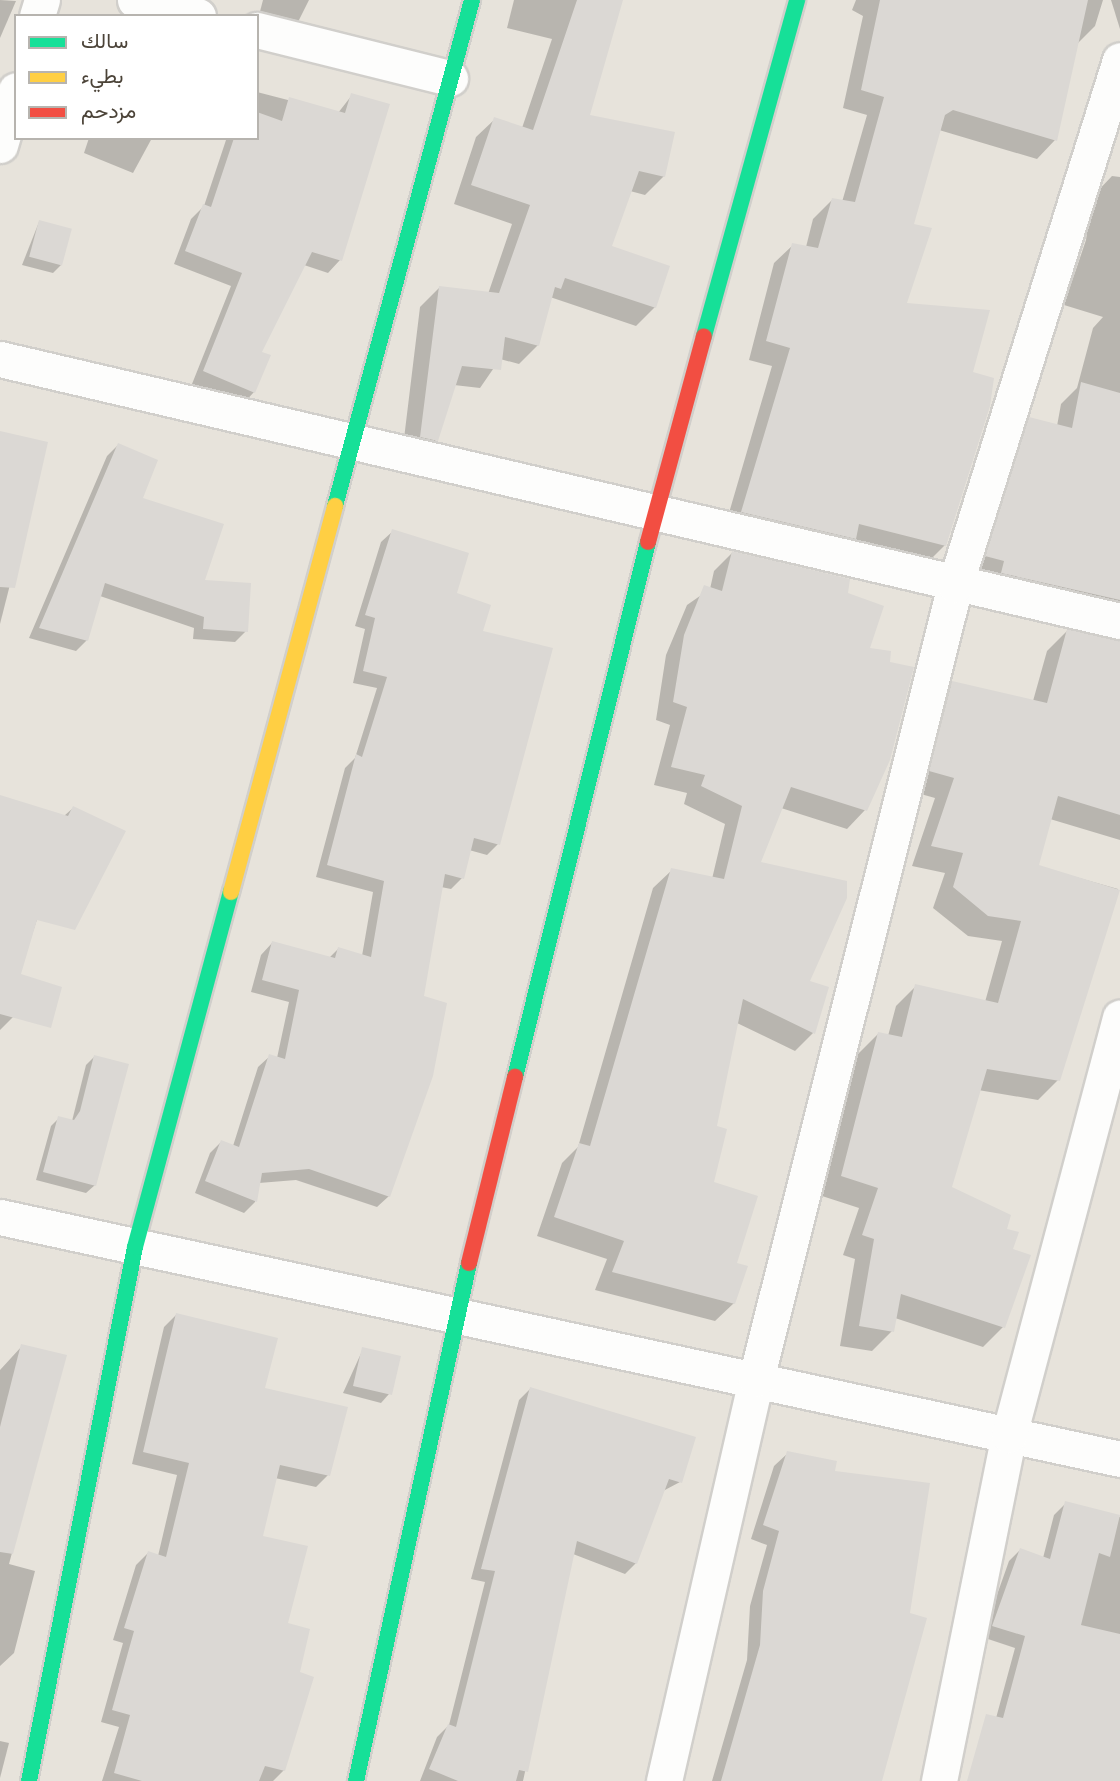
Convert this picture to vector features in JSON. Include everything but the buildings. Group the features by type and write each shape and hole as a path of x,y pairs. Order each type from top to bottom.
{"street":[{"path":"135,0 190,14"},
{"path":"29,1781 135,1247 355,444 472,0"},
{"path":"356,1781 456,1315 655,512 797,0"},
{"path":"259,30 450,78"},
{"path":"664,1781 756,1379 955,585 1120,60"},
{"path":"0,145 14,97"},
{"path":"0,359 955,585 1120,621"},
{"path":"939,1781 1009,1435 1120,1018"},
{"path":"0,1217 1120,1459"}],"shaded area":[{"path":"0,0 1120,0 1120,1781 0,1781"}],"traffic: fast":[{"path":"335,506 472,0"},
{"path":"704,336 797,0"},
{"path":"515,1077 648,542"},
{"path":"29,1781 135,1247 231,892"},
{"path":"356,1781 469,1263"}],"traffic: slow":[{"path":"231,892 335,506"}],"traffic: jam":[{"path":"648,542 704,336"},
{"path":"469,1263 515,1077"}]}
